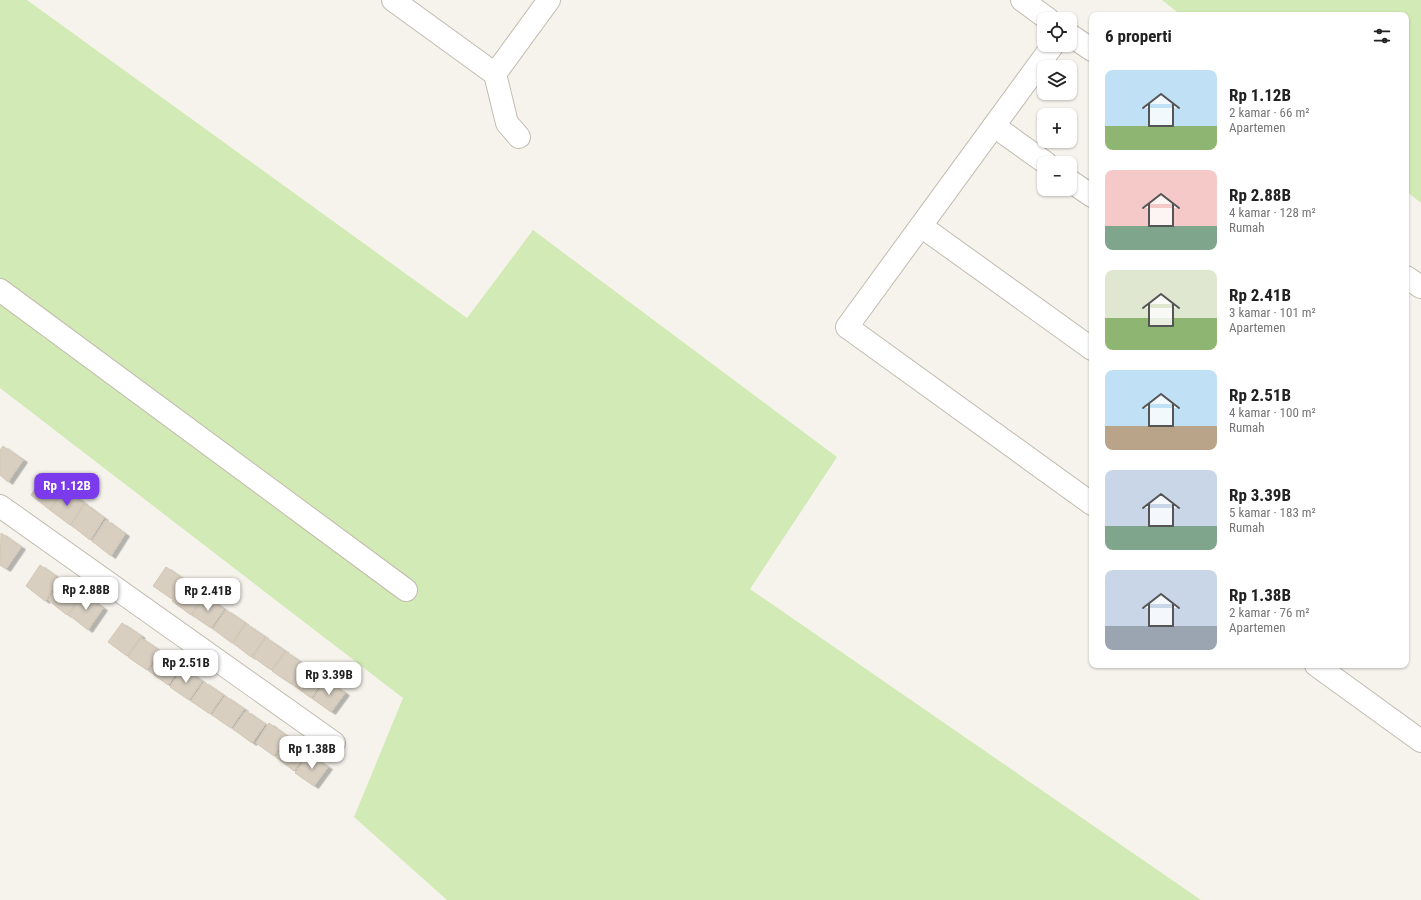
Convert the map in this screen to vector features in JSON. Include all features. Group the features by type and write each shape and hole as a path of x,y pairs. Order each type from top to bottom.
{"street":[{"path":"495,74 549,0"},
{"path":"1022,0 1038,12"},
{"path":"401,2 495,74 507,123 519,137"},
{"path":"1077,40 1089,48"},
{"path":"1048,52 847,327 1089,502"},
{"path":"994,126 1037,157"},
{"path":"1077,186 1089,194"},
{"path":"921,226 1089,347"},
{"path":"1409,278 1421,287"},
{"path":"0,290 406,590"},
{"path":"0,506 334,743"},
{"path":"1320,668 1421,741"}],"green space":[{"path":"0,0 27,0 467,318 533,230 837,457 750,589 1201,900 447,900 354,817 403,698 0,388"},
{"path":"1162,0 1421,0 1421,203 1409,193 1409,12 1177,12"}],"building":[{"path":"3,446 23,460 8,482 0,475 0,450"},
{"path":"45,473 65,488 50,510 31,495"},
{"path":"65,489 84,503 70,525 50,510"},
{"path":"85,504 104,518 90,540 71,525"},
{"path":"106,520 125,534 111,556 92,541"},
{"path":"1,533 21,547 6,569 0,565"},
{"path":"40,565 60,579 45,601 26,586"},
{"path":"166,567 185,580 172,599 153,586"},
{"path":"62,579 82,593 67,615 48,600"},
{"path":"185,582 204,595 191,615 172,601"},
{"path":"83,593 103,608 88,630 69,615"},
{"path":"206,596 224,609 211,628 192,615"},
{"path":"226,610 245,623 232,643 213,629"},
{"path":"122,623 141,636 127,656 108,642"},
{"path":"246,624 265,637 251,657 233,643"},
{"path":"141,638 160,651 147,670 128,657"},
{"path":"266,638 285,651 271,670 253,657"},
{"path":"162,652 182,665 168,685 149,671"},
{"path":"286,652 305,665 291,684 272,671"},
{"path":"306,666 324,679 311,698 292,684"},
{"path":"183,668 202,681 189,700 170,687"},
{"path":"326,680 345,693 331,712 313,699"},
{"path":"204,682 223,695 210,714 191,701"},
{"path":"225,696 244,709 231,728 212,715"},
{"path":"246,711 265,724 252,743 233,729"},
{"path":"269,723 288,737 274,756 256,743"},
{"path":"288,739 308,751 294,771 276,757"},
{"path":"309,754 328,767 314,786 295,773"}]}
